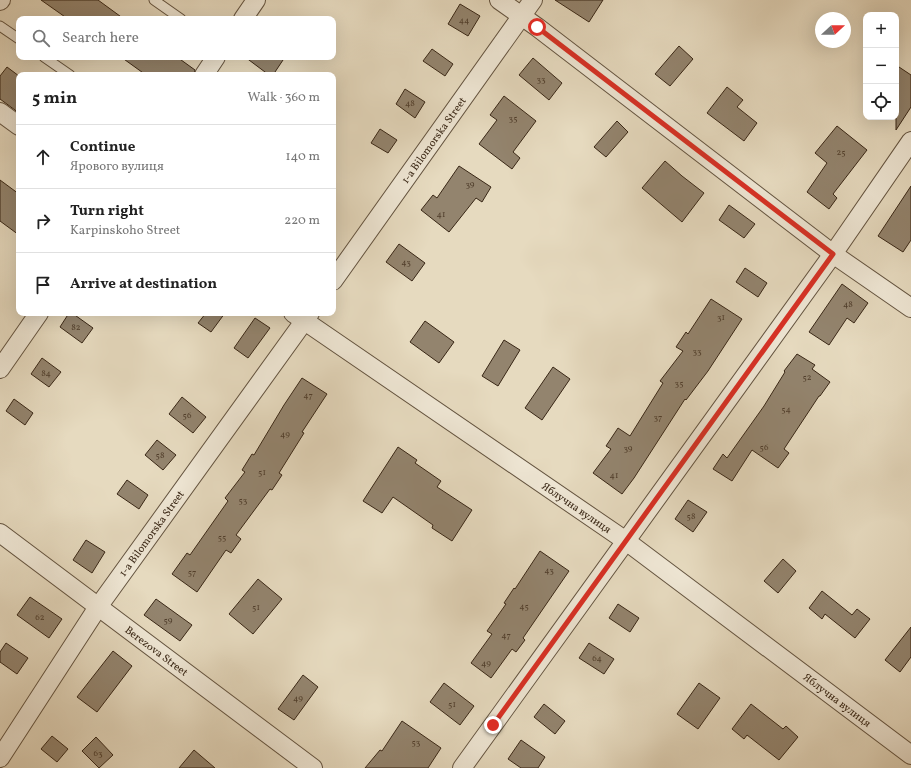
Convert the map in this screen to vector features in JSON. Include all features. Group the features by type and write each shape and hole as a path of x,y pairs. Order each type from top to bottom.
{"street":[{"path":"245,16 256,0"},
{"path":"499,0 833,254 911,308"},
{"name":"1-a Bilomorska Street","path":"336,277 533,0"},
{"path":"206,72 214,60"},
{"path":"0,112 16,124"},
{"path":"462,768 833,254 911,141"},
{"path":"0,369 37,316"},
{"name":"1-a Bilomorska Street","path":"0,758 98,607 302,316"},
{"name":"Яблучна вулиця","path":"302,316 626,541 911,755"},
{"name":"Berezova Street","path":"0,533 313,768"}],"lane":[{"path":"154,0 177,16"},
{"path":"0,26 16,37"},
{"path":"48,60 66,72"}],"building":[{"path":"41,0 98,0 120,16 64,16"},
{"path":"555,0 603,0 589,22"},
{"path":"460,4 480,16 468,36 448,24"},
{"path":"679,46 693,59 670,86 655,74"},
{"path":"432,49 453,64 445,76 423,61"},
{"path":"533,58 562,83 549,100 519,75"},
{"path":"125,60 181,60 195,70 195,72 142,72"},
{"path":"249,60 283,60 275,72 265,72"},
{"path":"7,67 16,74 16,111 0,99 0,76"},
{"path":"899,67 911,75 911,107 896,130 896,120 899,120"},
{"path":"727,87 743,100 737,107 757,123 744,141 707,113"},
{"path":"405,89 425,102 415,118 396,104"},
{"path":"504,96 536,121 513,152 520,158 512,169 479,144 497,120 490,115"},
{"path":"617,121 628,132 606,157 594,147"},
{"path":"837,126 867,150 833,194 837,198 829,209 807,192 827,163 815,153"},
{"path":"380,129 397,140 388,153 371,143"},
{"path":"665,161 704,193 682,222 642,188"},
{"path":"459,166 491,187 482,202 476,198 449,232 421,210 433,195 437,198"},
{"path":"0,180 16,192 16,233 0,221"},
{"path":"911,186 911,240 903,252 878,236"},
{"path":"729,205 755,224 744,238 719,220"},
{"path":"399,244 425,263 412,281 386,262"},
{"path":"745,268 767,283 758,297 736,282"},
{"path":"842,284 868,303 854,323 847,318 829,345 809,332"},
{"path":"711,299 742,319 708,371 686,400 685,399 622,494 593,473 611,449 606,446 618,428 630,436 663,383 660,381 683,351 676,347 686,332 688,334"},
{"path":"67,316 76,316 93,328 82,343 60,327"},
{"path":"204,316 223,316 211,332 198,323"},
{"path":"255,318 270,328 248,358 234,348"},
{"path":"425,321 454,342 439,363 410,342"},
{"path":"504,340 520,350 498,386 482,376"},
{"path":"797,354 815,365 812,369 830,382 784,449 789,453 778,468 752,450 732,481 713,469 723,454 727,458 764,406 785,372 784,371"},
{"path":"42,358 61,372 49,387 31,374"},
{"path":"553,367 570,379 542,420 525,408"},
{"path":"302,378 327,394 302,432 304,433 279,473 282,475 236,535 241,539 231,553 226,550 197,592 172,574 187,553 190,555 228,501 225,498 245,472 242,470 252,454 254,455"},
{"path":"182,397 206,417 193,433 169,414"},
{"path":"14,399 33,413 25,425 6,411"},
{"path":"157,440 176,455 163,470 145,455"},
{"path":"398,447 417,460 415,463 441,481 437,487 472,510 452,541 432,528 433,525 393,497 382,513 363,501"},
{"path":"127,480 148,495 139,509 117,494"},
{"path":"688,500 707,512 693,532 675,519"},
{"path":"86,540 105,552 92,573 73,560"},
{"path":"540,551 569,571 523,638 525,640 516,652 512,649 491,678 471,663 492,634 487,631 506,604 504,603"},
{"path":"783,559 796,571 778,593 764,581"},
{"path":"258,579 282,599 253,634 229,614"},
{"path":"822,591 852,615 857,609 870,619 855,638 825,614 822,619 809,608"},
{"path":"30,597 62,619 49,638 17,615"},
{"path":"156,599 192,625 180,641 144,615"},
{"path":"618,604 639,618 630,632 609,618"},
{"path":"911,627 911,657 900,672 885,660"},
{"path":"6,643 28,658 17,674 0,662 0,652"},
{"path":"589,643 614,659 604,674 579,658"},
{"path":"113,651 132,666 97,712 77,697"},
{"path":"303,675 318,687 294,720 278,709"},
{"path":"444,683 474,706 460,725 430,702"},
{"path":"699,683 720,698 698,729 677,714"},
{"path":"544,704 565,721 555,734 534,717"},
{"path":"751,704 783,729 786,726 798,737 779,760 747,735 744,739 732,729"},
{"path":"402,721 441,748 428,768 365,768 380,750 382,751"},
{"path":"52,736 68,749 57,762 41,749"},
{"path":"96,737 113,755 99,768 82,751"},
{"path":"521,740 545,757 538,768 521,768 508,759"},
{"path":"194,750 215,768 179,768"}],"route":[{"path":"493,725 833,254 537,27"}]}
